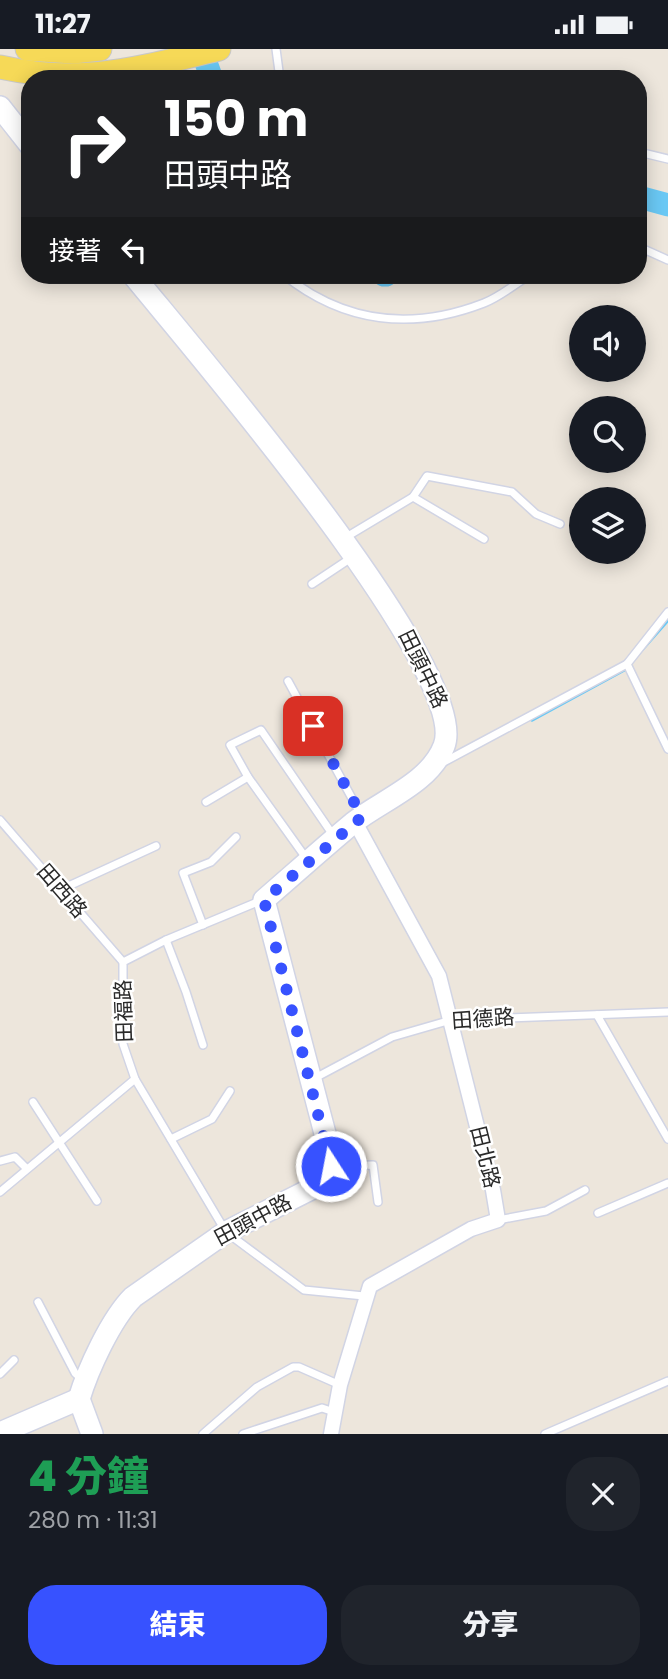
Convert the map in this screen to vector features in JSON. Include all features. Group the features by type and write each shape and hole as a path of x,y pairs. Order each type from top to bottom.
{"main road":[{"path":"27,49 73,53 100,49"},
{"path":"130,70 167,64 219,49"},
{"path":"0,67 21,71"}],"street":[{"path":"0,107 21,134"},
{"name":"田頭中路","path":"140,284 349,547 387,599 446,715 445,744 430,769 358,819 264,900"},
{"name":"田北路","path":"358,819 439,976 493,1190 498,1220"},
{"path":"264,900 331,1166"},
{"name":"田頭中路","path":"82,1390 123,1307 226,1232 311,1189 328,1174 331,1166"},
{"path":"331,1434 340,1385 370,1286 471,1229 498,1220"},
{"path":"0,1433 82,1390 92,1434"}],"lane":[{"path":"276,49 279,70"},
{"path":"647,154 668,159"},
{"path":"647,251 668,260"},
{"path":"296,284 307,293 337,307 393,321 445,315 486,303 516,284"},
{"path":"312,584 349,547 413,497 427,476 512,492 536,514 560,524"},
{"path":"413,497 484,538"},
{"path":"430,769 627,664 668,612"},
{"path":"627,664 668,749"},
{"path":"288,681 358,819"},
{"path":"309,862 248,777 230,745 261,730 335,839"},
{"path":"206,802 248,777"},
{"name":"田西路","path":"0,820 123,963"},
{"path":"203,925 183,873 211,862 236,837"},
{"path":"62,889 156,846"},
{"name":"田福路","path":"135,1079 123,1044 123,963 166,940 264,900"},
{"path":"166,940 187,992 203,1045"},
{"name":"田德路","path":"311,1080 392,1037 451,1020 668,1011"},
{"path":"597,1015 668,1139"},
{"path":"0,1192 135,1079 226,1232 304,1290 365,1296"},
{"path":"171,1139 212,1119 230,1091"},
{"path":"33,1102 97,1201"},
{"path":"0,1161 15,1157 26,1168"},
{"path":"331,1166 373,1164 378,1202"},
{"path":"598,1213 668,1183"},
{"path":"498,1220 546,1212 585,1190"},
{"path":"38,1302 82,1390"},
{"path":"0,1374 14,1360"},
{"path":"203,1434 257,1387 293,1367 299,1367 340,1385"},
{"path":"545,1434 562,1430 668,1381"},
{"path":"243,1434 322,1408 334,1412"}],"waterway":[{"path":"201,49 209,70"},
{"path":"647,199 668,205"},
{"path":"532,720 624,670 668,620"}],"route":[{"path":"313,726 362,817 264,900 328,1145 331,1166"}]}
